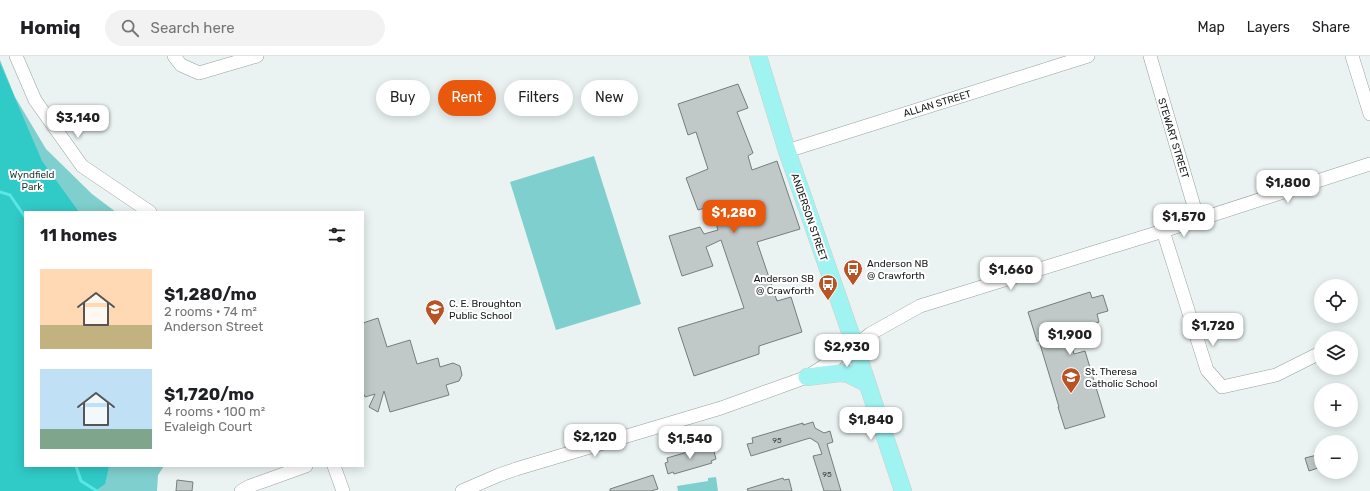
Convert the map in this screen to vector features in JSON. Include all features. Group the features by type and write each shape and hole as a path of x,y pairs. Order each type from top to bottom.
{"main road":[{"name":"ANDERSON STREET","path":"758,56 787,151 855,346 903,491"},
{"path":"807,377 840,373 848,374 866,383"}],"street":[{"path":"16,56 34,100 82,166 149,211"},
{"path":"174,56 181,65 199,73 257,56"},
{"name":"ALLAN STREET","path":"787,151 1088,56"},
{"name":"STEWART STREET","path":"1150,56 1198,220"},
{"path":"1352,56 1370,114"},
{"path":"462,491 516,469 721,408 807,377 855,346 870,334 920,306 1198,220 1370,164"},
{"path":"1163,231 1207,370 1222,387 1276,375 1314,356"},
{"path":"247,489 303,467"},
{"path":"334,467 343,491"}],"green space":[{"name":"Wyndfield Park","path":"0,60 15,97 46,149 92,194 115,211 24,211 24,467 163,467 158,475 157,491 0,491"},
{"name":"Wyndfield Park","path":"0,63 42,161 78,211 24,211 24,467 109,467 105,484 95,491 0,491"},
{"path":"594,156 641,304 556,330 510,182"},
{"path":"716,477 718,491 678,491 677,486 708,481 708,478"}],"building":[{"path":"738,84 748,108 737,112 753,153 748,156 752,170 777,161 800,229 757,242 777,301 791,297 802,332 759,346 759,354 694,376 678,328 744,308 721,240 706,247 713,266 682,276 669,236 700,227 704,234 718,230 711,206 698,210 686,178 708,169 696,132 688,135 678,104"},
{"path":"1090,292 1092,298 1103,295 1108,311 1097,314 1099,322 1068,332 1074,354 1085,351 1105,417 1065,429 1039,341 1037,341 1028,312"},
{"path":"378,318 387,347 410,340 417,364 438,358 440,367 453,363 460,366 462,375 459,381 446,385 449,395 390,412 384,391 378,412 369,407 375,394 365,397 364,394 364,323"},
{"path":"813,422 815,428 824,433 830,431 833,442 827,444 841,491 824,491 813,456 822,454 818,443 810,438 751,456 747,444 753,443 752,438 803,423 803,425"},
{"path":"708,446 709,449 713,448 716,459 711,461 712,463 674,474 673,472 668,474 665,463 668,462 667,458"},
{"path":"1314,456 1314,469 1309,471 1305,458"},
{"path":"653,475 658,489 651,491 610,491 610,489"},
{"path":"783,478 784,480 789,479 792,491 748,491 747,489"},
{"path":"177,480 193,482 192,491 176,491"}],"waterway":[{"path":"0,192 10,195 24,216"},
{"path":"76,467 81,481 97,491"}],"place":[{"name":"Anderson NB @ Crawforth","path":"853,286"},
{"name":"Anderson SB @ Crawforth","path":"828,301"},
{"name":"C. E. Broughton Public School","path":"435,326"},
{"name":"St. Theresa Catholic School","path":"1071,394"}]}
